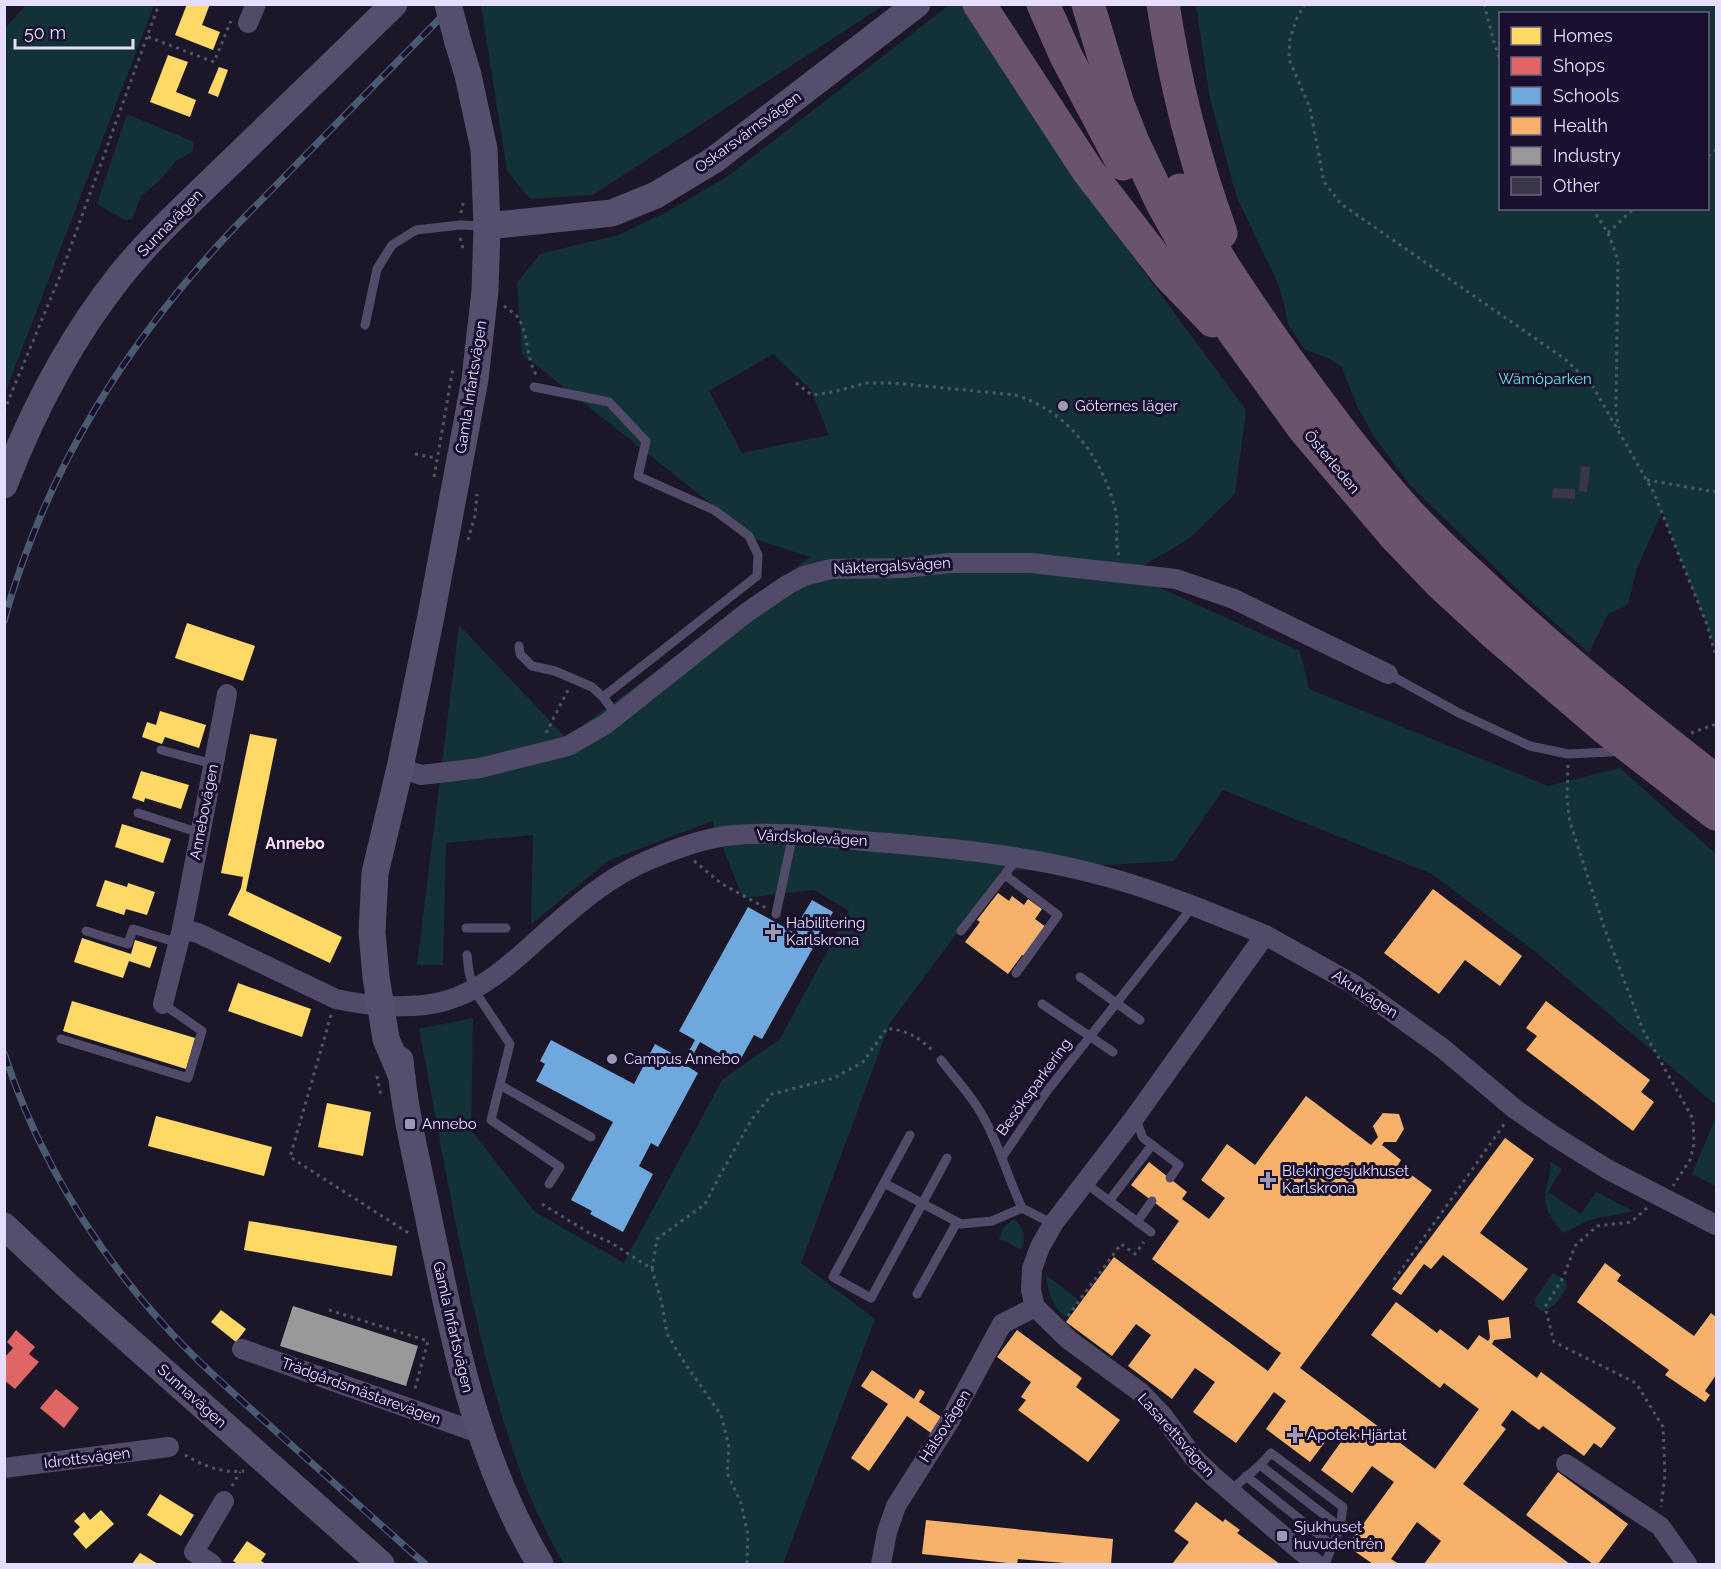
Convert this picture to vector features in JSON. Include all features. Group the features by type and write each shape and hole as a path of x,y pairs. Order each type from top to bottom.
{"highway":[{"path":"979,4 1042,104 1117,210 1167,273 1266,376"},
{"path":"1043,4 1066,56 1133,181 1187,268 1240,317"},
{"name":"Österleden","path":"1088,4 1104,63 1133,142 1162,203 1240,317 1322,408 1364,463 1413,518 1556,652 1623,709 1716,781"},
{"name":"Österleden","path":"1095,4 1155,140 1266,376 1304,429 1395,536 1494,633 1580,707 1716,814"},
{"path":"1163,4 1176,84 1216,219 1240,317"}],"street":[{"path":"240,20 256,4"},
{"name":"Sunnavägen","path":"4,485 24,434 46,389 80,331 121,275 172,220 394,4"},
{"name":"Gamla Infartsvägen","path":"448,4 468,75 484,149 488,226 485,291 475,379 430,621 400,768 375,873 372,932 388,1005 386,1039 390,1074 464,1382 479,1433 509,1507 540,1564"},
{"name":"Oskarsvärnsvägen","path":"488,226 612,213 656,195 714,160 917,4"},
{"name":"Näktergalsvägen","path":"400,768 421,775 480,768 568,746 617,716 746,612 804,576 831,569 904,568 950,563 1031,563 1176,579 1234,599 1388,674"},
{"name":"Annebovägen","path":"163,1004 180,936 227,694"},
{"name":"Vårdskolevägen","path":"388,1005 417,1005 444,1001 474,990 518,958 580,902 647,860 683,847 723,837 763,833 952,848 1016,857 1110,878 1191,904 1265,935"},
{"path":"180,936 198,933 336,999 360,1004 388,1005"},
{"path":"1035,1307 1030,1290 1032,1269 1040,1246 1053,1224 1135,1117 1265,935"},
{"name":"Akutvägen","path":"1265,935 1353,984 1441,1047 1515,1109 1607,1169 1716,1225"},
{"name":"Sunnavägen","path":"5,1229 381,1564"},
{"name":"Lasarettsvägen","path":"1035,1307 1069,1340 1140,1392 1163,1416 1194,1458 1316,1564"},
{"name":"Hälsovägen","path":"880,1564 896,1506 961,1401 1002,1324 1035,1307"},
{"name":"Trädgårdsmästarevägen","path":"242,1349 479,1433"},
{"name":"Idrottsvägen","path":"4,1468 169,1447"},
{"path":"1566,1464 1659,1526 1687,1564"},
{"path":"212,1564 194,1552 224,1501"}],"lane":[{"path":"365,325 377,269 392,245 416,230 460,225 488,226"},
{"path":"534,387 609,402 646,441 638,476 714,510 749,536 758,555 757,576 770,596"},
{"path":"603,697 757,576"},
{"path":"519,646 520,654 532,666 555,671 592,687 603,697 617,716"},
{"path":"1388,674 1459,713 1530,746 1568,754 1611,752"},
{"path":"161,750 213,764"},
{"path":"138,813 200,832"},
{"path":"776,914 793,834"},
{"path":"962,931 1016,857"},
{"path":"1005,875 1058,915 1016,973"},
{"name":"Besöksparkering","path":"1003,1156 1047,1091 1186,915 1191,904"},
{"path":"466,928 506,928"},
{"path":"86,930 128,944 133,929 180,936"},
{"path":"467,955 468,972 474,990 510,1044 491,1120 560,1167 549,1184"},
{"path":"1080,977 1140,1020"},
{"path":"61,1039 188,1078 202,1031 163,1004"},
{"name":"Besöksparkering","path":"1042,1004 1113,1052"},
{"name":"Besöksparkering","path":"941,1060 981,1112 1003,1156 1011,1185 1022,1208"},
{"path":"500,1085 591,1137"},
{"path":"1135,1117 1143,1138 1179,1166 1170,1178"},
{"path":"910,1135 833,1277 871,1298 947,1158"},
{"path":"1109,1201 1152,1145"},
{"path":"1084,1182 1151,1233"},
{"path":"884,1183 961,1224 992,1221 1022,1208 1053,1224"},
{"path":"1137,1222 1152,1201"},
{"path":"917,1294 957,1222"},
{"path":"1230,1491 1271,1453 1343,1507 1340,1527 1325,1564"},
{"path":"1260,1465 1340,1527"},
{"path":"1246,1476 1332,1545"}],"path":[{"path":"4,411 60,276 159,4"},
{"path":"1305,4 1290,38 1289,59 1310,108 1324,182 1341,204 1565,359 1592,385 1654,494 1706,622 1716,656"},
{"path":"1484,4 1499,56"},
{"path":"148,38 214,62 240,20"},
{"path":"464,253 460,225 461,207 466,197"},
{"path":"1593,210 1608,233 1618,260 1616,413 1620,431"},
{"path":"1608,233 1632,210"},
{"path":"500,303 519,319 534,372 546,390"},
{"path":"434,483 436,458 454,363"},
{"path":"796,383 812,395 866,383 894,383 1015,395 1031,400 1058,416 1080,437 1100,466 1115,510 1118,551 1128,574"},
{"path":"415,454 436,458"},
{"path":"1647,479 1716,492"},
{"path":"536,754 574,678"},
{"path":"1684,735 1716,724"},
{"path":"1568,754 1567,799 1570,822 1603,924 1643,1030 1694,1119 1694,1144 1690,1160 1665,1200 1651,1205 1631,1222 1598,1226 1575,1246 1564,1276 1545,1307 1554,1342 1636,1383 1663,1427 1665,1475 1659,1526"},
{"path":"688,856 722,884 776,914"},
{"path":"336,999 290,1157 418,1240"},
{"path":"747,1564 748,1535 741,1503 727,1473 729,1448 721,1415 667,1334 662,1304 652,1269 657,1239 705,1204 752,1119 772,1094 834,1078 863,1062 887,1028 909,1032 919,1038 941,1060"},
{"path":"383,1103 390,1074"},
{"path":"1394,1281 1515,1109"},
{"path":"542,1204 591,1234 610,1242 652,1269"},
{"path":"1058,1329 1121,1244 1135,1254 1151,1233"},
{"path":"329,1310 428,1341 409,1408"},
{"path":"169,1447 198,1463 230,1472 248,1470"}],"green space":[{"path":"481,4 884,5 593,195 530,199 507,171"},
{"path":"26,5 154,5 5,393 5,28"},
{"path":"949,5 997,5 1094,204 1246,410 1235,494 1190,538 1129,574 1300,651 1309,689 1548,786 1620,768 1716,854 1716,1105 1536,952 1432,874 1223,790 1174,861 1003,871 890,1023 801,1263 875,1319 783,1564 564,1564 536,1511 514,1454 496,1396 464,1261 419,1029 473,1018 471,1130 535,1212 624,1263 722,1080 780,1039 849,911 814,890 743,898 712,821 608,861 531,924 533,835 446,843 443,965 417,965 459,625 566,738 810,557 757,540 522,354 517,283 540,254 618,235 667,212 728,176","holes":["773,354 811,390 829,435 742,453 709,391"]},
{"name":"Wämöparken","path":"1196,5 1716,5 1716,648 1662,512 1637,568 1628,603 1608,614 1589,653 1518,590 1410,485 1375,438 1357,406 1341,366 1328,358 1304,349 1288,324 1277,281 1237,198 1210,99"},
{"path":"127,114 194,142 193,151 176,161 158,182 141,196 132,219 125,220 97,204"},
{"path":"1716,1117 1716,1186 1692,1174"},
{"path":"1550,1161 1562,1169 1548,1192 1581,1214 1596,1192 1633,1211 1589,1220 1563,1233 1552,1218 1545,1202"},
{"path":"1014,1219 1024,1233 1021,1250 1006,1241 999,1240 1003,1228"},
{"path":"1553,1273 1564,1279 1567,1285 1557,1302 1541,1311 1535,1305 1535,1299"},
{"path":"1046,1275 1076,1298 1077,1303 1067,1317 1055,1305"}],"building: Homes":[{"path":"187,4 210,4 202,25 220,32 213,50 175,35"},
{"path":"168,55 188,62 176,92 196,100 190,117 150,102"},
{"path":"219,67 228,70 218,97 208,93"},
{"path":"187,623 255,646 243,681 175,658"},
{"path":"160,711 206,725 199,748 165,737 162,744 142,737 147,722 156,725"},
{"path":"250,734 277,739 246,891 342,937 330,963 228,915 241,888 243,877 221,873"},
{"path":"141,771 189,785 181,809 145,798 144,802 132,798"},
{"path":"122,824 171,839 163,863 115,847"},
{"path":"105,880 127,887 128,883 155,892 147,915 126,909 124,915 96,906"},
{"path":"82,938 131,954 135,940 157,947 150,968 129,961 123,978 74,962"},
{"path":"238,983 311,1009 302,1037 228,1011"},
{"path":"72,1001 195,1038 186,1069 63,1031"},
{"path":"327,1103 371,1112 363,1156 318,1147"},
{"path":"156,1116 272,1147 264,1176 148,1146"},
{"path":"249,1221 397,1246 392,1276 244,1250"},
{"path":"221,1310 246,1329 236,1342 211,1322"},
{"path":"160,1494 194,1515 181,1536 147,1515"},
{"path":"101,1510 114,1524 86,1549 73,1534 80,1527 74,1521 84,1512 90,1520"},
{"path":"247,1541 266,1554 261,1561 266,1564 238,1564 233,1561"},
{"path":"140,1553 158,1564 132,1564"}],"building: Shops":[{"path":"16,1330 35,1347 29,1354 39,1362 15,1389 4,1380 4,1358 13,1348 7,1342"},
{"path":"56,1389 79,1408 64,1428 40,1408"}],"building: Schools":[{"path":"812,900 833,912 762,1039 754,1035 738,1064 700,1042 687,1066 698,1073 658,1147 651,1143 639,1166 653,1174 623,1232 590,1214 592,1211 571,1200 613,1122 536,1081 545,1064 540,1061 551,1040 634,1084 655,1044 684,1060 695,1040 679,1031 748,907 793,932"}],"building: Health":[{"path":"1433,889 1522,956 1500,986 1465,960 1439,994 1384,953"},
{"path":"998,893 1009,901 1012,896 1024,905 1028,899 1042,909 1035,919 1046,927 1025,956 1022,955 1008,974 965,942 980,922 977,920"},
{"path":"1546,1001 1650,1080 1641,1092 1654,1102 1633,1131 1526,1050 1537,1036 1526,1028"},
{"path":"1306,1096 1371,1145 1378,1137 1373,1126 1383,1113 1399,1114 1404,1129 1396,1142 1384,1142 1382,1145 1401,1160 1398,1165 1432,1190 1300,1368 1435,1469 1479,1409 1444,1383 1440,1388 1371,1335 1396,1302 1437,1333 1440,1329 1468,1350 1479,1335 1488,1341 1490,1338 1488,1320 1509,1317 1511,1338 1494,1340 1492,1344 1537,1378 1541,1372 1616,1428 1601,1448 1594,1443 1584,1456 1543,1426 1539,1430 1512,1410 1501,1425 1506,1429 1463,1484 1570,1564 1424,1564 1441,1541 1417,1522 1391,1559 1399,1564 1373,1564 1347,1546 1394,1482 1372,1466 1352,1493 1321,1470 1341,1442 1331,1434 1310,1462 1266,1429 1286,1401 1274,1392 1236,1443 1193,1412 1215,1382 1195,1368 1172,1399 1128,1366 1151,1335 1136,1324 1112,1356 1066,1322 1114,1257 1268,1371 1281,1353 1152,1259 1179,1221 1131,1185 1149,1162 1187,1192 1182,1199 1209,1219 1225,1198 1201,1180 1227,1144 1255,1165"},
{"path":"1505,1138 1534,1159 1480,1233 1528,1269 1503,1301 1443,1255 1431,1269 1424,1264 1401,1295 1392,1289"},
{"path":"1605,1263 1621,1275 1617,1281 1694,1336 1711,1313 1716,1317 1716,1375 1705,1391 1710,1395 1705,1402 1665,1375 1669,1370 1577,1302"},
{"path":"1017,1330 1082,1378 1076,1387 1120,1420 1088,1462 1018,1410 1026,1400 1021,1397 1031,1382 997,1357"},
{"path":"872,1370 914,1399 920,1389 925,1392 919,1402 941,1417 931,1433 907,1416 869,1471 851,1458 888,1404 861,1386"},
{"path":"1558,1472 1628,1524 1598,1564 1593,1564 1526,1515"},
{"path":"1196,1502 1223,1522 1225,1519 1240,1530 1237,1533 1280,1564 1172,1564 1189,1542 1174,1531"},
{"path":"926,1520 1113,1539 1111,1564 1076,1564 1018,1559 1017,1564 922,1554"}],"building: Industry":[{"path":"293,1306 418,1346 406,1386 280,1346"}],"building: Other":[{"path":"1581,466 1590,467 1587,492 1579,491"},
{"path":"1553,488 1575,489 1575,499 1552,498"}],"railway":[{"path":"4,621 42,512 67,460 94,411 158,317 233,229 454,4"},
{"path":"4,1053 17,1090 50,1163 90,1231 138,1295 205,1367 425,1564"}],"place":[{"name":"Göternes läger","path":"1063,406"},
{"name":"Habilitering Karlskrona","path":"773,932"},
{"name":"Campus Annebo","path":"612,1059"},
{"name":"Annebo","path":"410,1124"},
{"name":"Blekingesjukhuset Karlskrona","path":"1268,1180"},
{"name":"Apotek Hjärtat","path":"1295,1435"},
{"name":"Sjukhuset huvudentrén","path":"1282,1536"}],"district":[{"name":"Annebo","path":"295,843"}]}
